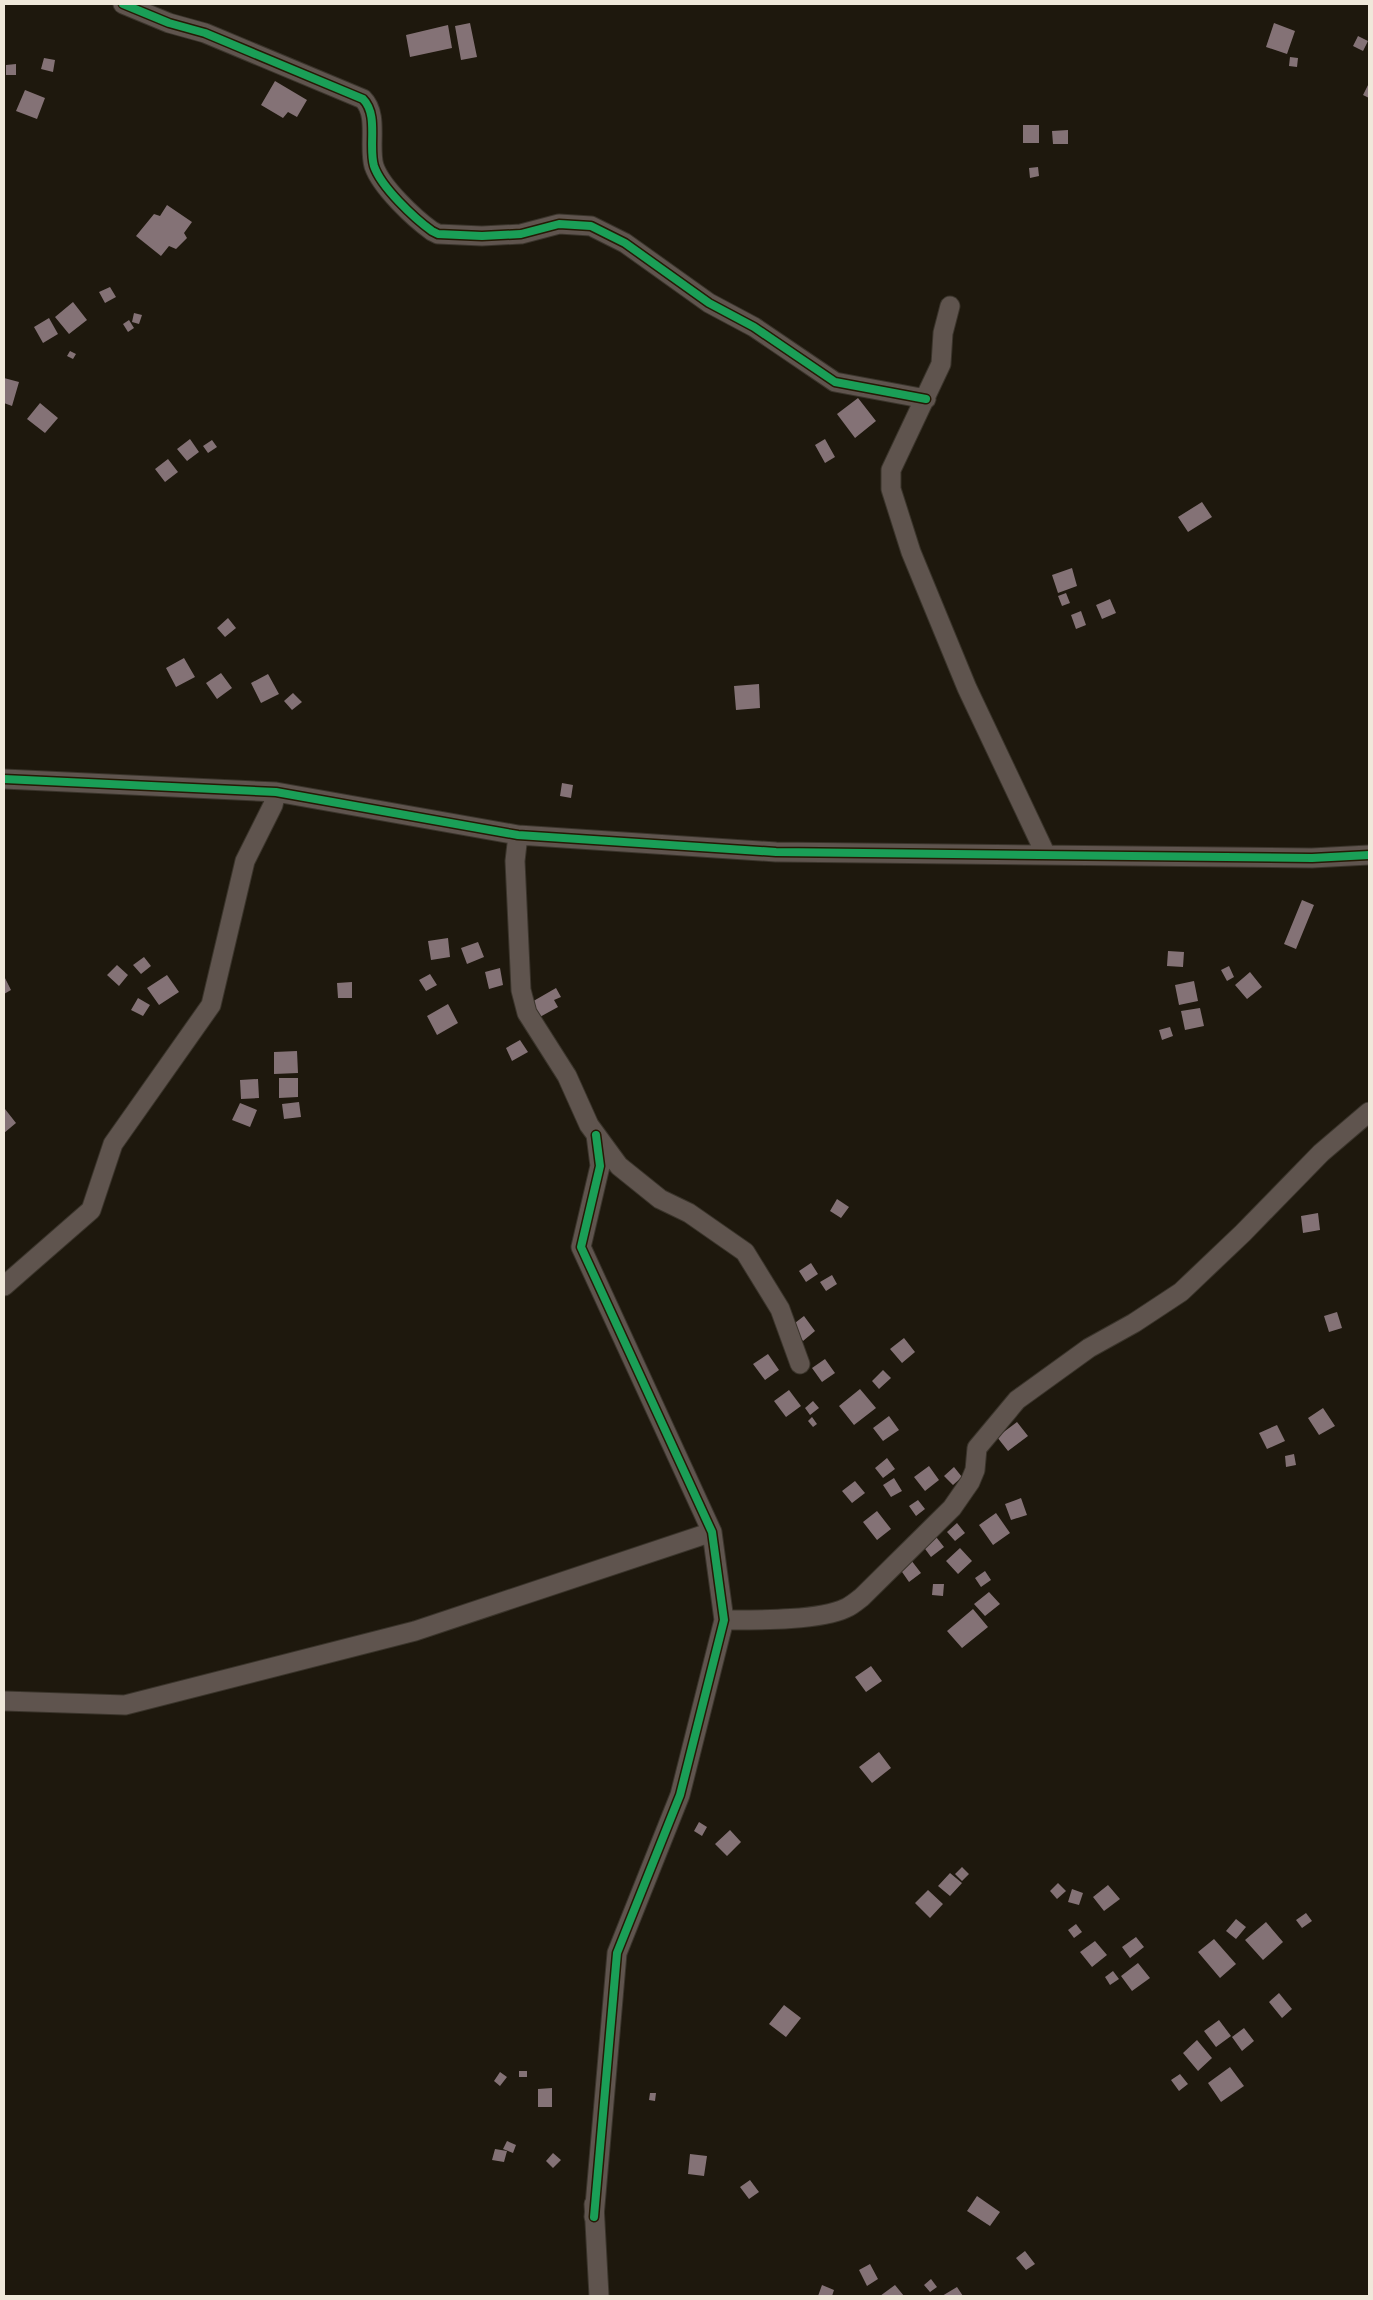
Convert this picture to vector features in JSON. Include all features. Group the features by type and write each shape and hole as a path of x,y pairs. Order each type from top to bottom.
{"street":[{"path":"123,4 169,23 205,33 363,100 370,109 374,164 378,176 405,206 432,231 438,234 482,236 521,234 559,224 591,226 625,243 709,303 754,327 835,382 926,399"},
{"path":"950,306 943,333 941,364 892,470 891,489 911,552 967,688 1046,855"},
{"path":"4,779 276,792 518,835 776,852 1312,858 1369,855"},
{"path":"4,1286 90,1210 113,1144 211,1005 245,861 273,805 276,792"},
{"path":"518,835 515,861 523,998 527,1013 567,1076 589,1125 619,1166 660,1199 689,1213 745,1252 780,1309 800,1364"},
{"path":"724,1620 775,1620 817,1615 845,1609 862,1597 952,1508 970,1482 975,1470 977,1448 1017,1400 1089,1348 1181,1292 1243,1233 1321,1153 1369,1112"},
{"path":"594,2217 617,1953 680,1795 724,1620 712,1532 582,1247 600,1166 596,1135"},
{"path":"4,1702 125,1705 415,1631 712,1532"},
{"path":"594,2108 594,2217 599,2296"}],"building":[{"path":"470,23 477,57 461,60 455,26"},
{"path":"1274,23 1295,31 1287,54 1266,47"},
{"path":"448,25 452,48 410,57 406,35"},
{"path":"1358,36 1368,41 1363,51 1353,46"},
{"path":"1290,57 1298,58 1297,67 1289,66"},
{"path":"44,58 55,60 53,72 41,69"},
{"path":"16,64 16,75 6,75 6,65"},
{"path":"275,81 307,100 297,117 288,112 283,118 261,105"},
{"path":"1369,83 1369,98 1363,95"},
{"path":"25,90 45,98 37,119 16,111"},
{"path":"1023,125 1039,125 1039,143 1023,143"},
{"path":"1068,130 1068,144 1053,144 1052,131"},
{"path":"1038,167 1039,176 1030,178 1029,168"},
{"path":"167,205 192,222 184,233 187,238 176,249 169,246 161,256 136,236 154,214 160,216"},
{"path":"110,287 116,297 105,303 99,292"},
{"path":"73,302 87,320 69,334 55,317"},
{"path":"134,313 142,315 139,324 132,322"},
{"path":"49,318 58,334 43,343 34,327"},
{"path":"129,320 134,328 128,332 123,324"},
{"path":"70,351 76,354 73,359 67,356"},
{"path":"4,378 19,382 12,406 4,403"},
{"path":"858,398 876,421 855,438 837,414"},
{"path":"40,403 58,418 45,433 27,419"},
{"path":"190,439 199,452 187,461 177,449"},
{"path":"825,439 835,457 825,463 815,445"},
{"path":"212,440 217,447 208,453 203,446"},
{"path":"168,459 178,472 165,482 155,469"},
{"path":"1202,502 1212,517 1188,532 1178,517"},
{"path":"1072,568 1077,586 1058,593 1052,575"},
{"path":"1066,593 1070,603 1062,606 1058,596"},
{"path":"1110,599 1116,613 1102,619 1096,605"},
{"path":"1081,611 1086,625 1076,629 1071,615"},
{"path":"228,618 236,628 225,637 217,628"},
{"path":"184,658 195,677 176,687 166,668"},
{"path":"221,673 232,688 217,699 206,683"},
{"path":"268,674 279,694 261,703 251,683"},
{"path":"759,684 760,708 736,710 734,686"},
{"path":"293,693 302,702 292,710 284,701"},
{"path":"562,783 573,785 571,798 560,796"},
{"path":"1302,900 1314,905 1296,949 1284,944"},
{"path":"448,938 450,957 431,960 428,941"},
{"path":"478,942 484,957 467,964 461,948"},
{"path":"1168,951 1184,952 1183,967 1167,966"},
{"path":"144,957 151,966 141,974 133,965"},
{"path":"117,965 128,975 119,986 107,975"},
{"path":"1229,966 1234,977 1227,981 1221,970"},
{"path":"500,968 503,985 489,989 485,972"},
{"path":"1250,972 1262,987 1247,999 1235,985"},
{"path":"430,974 437,985 426,991 419,980"},
{"path":"167,975 179,992 159,1005 147,988"},
{"path":"4,976 11,990 4,994"},
{"path":"1194,981 1198,1001 1179,1005 1175,985"},
{"path":"352,982 352,998 338,998 337,983"},
{"path":"556,988 561,997 554,1000 558,1007 538,1018 530,1003"},
{"path":"138,998 150,1005 143,1016 131,1010"},
{"path":"448,1004 458,1023 437,1035 427,1016"},
{"path":"1200,1008 1204,1026 1185,1030 1181,1011"},
{"path":"1170,1027 1173,1036 1162,1040 1159,1030"},
{"path":"520,1040 528,1052 512,1061 506,1048"},
{"path":"297,1051 298,1073 274,1074 274,1052"},
{"path":"279,1078 298,1078 298,1097 279,1098"},
{"path":"258,1079 259,1098 241,1099 240,1080"},
{"path":"299,1102 301,1117 284,1119 282,1104"},
{"path":"240,1103 257,1110 250,1127 232,1120"},
{"path":"4,1110 16,1123 4,1133"},
{"path":"837,1199 849,1207 841,1218 830,1211"},
{"path":"1318,1213 1320,1230 1303,1233 1301,1216"},
{"path":"811,1263 818,1274 806,1282 799,1271"},
{"path":"832,1275 837,1284 826,1291 820,1282"},
{"path":"1337,1312 1342,1328 1329,1332 1324,1316"},
{"path":"804,1316 815,1331 803,1341 791,1326"},
{"path":"904,1338 915,1352 902,1363 890,1349"},
{"path":"768,1354 779,1370 765,1380 753,1364"},
{"path":"825,1359 835,1373 822,1382 812,1368"},
{"path":"883,1370 891,1378 879,1389 872,1381"},
{"path":"860,1389 876,1408 854,1425 839,1406"},
{"path":"789,1390 801,1406 786,1417 774,1401"},
{"path":"813,1401 819,1408 810,1415 805,1408"},
{"path":"1323,1408 1335,1426 1319,1435 1308,1418"},
{"path":"889,1416 899,1430 883,1441 873,1428"},
{"path":"812,1417 817,1424 813,1427 808,1421"},
{"path":"1017,1422 1028,1436 1008,1451 997,1437"},
{"path":"1277,1425 1285,1441 1267,1449 1259,1433"},
{"path":"1294,1454 1296,1465 1286,1467 1285,1456"},
{"path":"887,1458 895,1469 883,1478 875,1468"},
{"path":"929,1466 939,1480 925,1491 914,1477"},
{"path":"954,1467 962,1477 953,1485 944,1476"},
{"path":"894,1478 902,1491 891,1497 883,1485"},
{"path":"855,1481 865,1493 852,1503 842,1491"},
{"path":"1021,1498 1027,1515 1011,1520 1005,1504"},
{"path":"918,1500 925,1509 916,1516 909,1506"},
{"path":"877,1511 891,1529 877,1540 863,1522"},
{"path":"996,1513 1010,1533 993,1545 979,1525"},
{"path":"957,1523 965,1533 955,1541 947,1532"},
{"path":"933,1533 944,1547 931,1557 920,1542"},
{"path":"960,1548 972,1561 958,1574 946,1561"},
{"path":"911,1560 921,1573 909,1582 900,1569"},
{"path":"985,1571 991,1580 981,1587 975,1578"},
{"path":"933,1584 944,1584 943,1596 932,1595"},
{"path":"989,1592 1000,1604 985,1616 974,1604"},
{"path":"973,1609 988,1627 962,1648 947,1631"},
{"path":"871,1666 882,1681 866,1692 855,1677"},
{"path":"879,1752 891,1768 872,1783 859,1767"},
{"path":"699,1822 707,1827 702,1836 694,1831"},
{"path":"730,1830 741,1842 727,1856 715,1844"},
{"path":"962,1867 969,1874 962,1881 955,1874"},
{"path":"950,1873 962,1883 950,1896 938,1886"},
{"path":"1058,1883 1066,1891 1057,1899 1050,1891"},
{"path":"1108,1885 1120,1899 1104,1911 1093,1897"},
{"path":"1072,1889 1083,1893 1079,1905 1068,1902"},
{"path":"928,1890 943,1904 930,1918 915,1903"},
{"path":"1306,1913 1312,1921 1302,1928 1296,1920"},
{"path":"1236,1919 1246,1927 1236,1939 1226,1931"},
{"path":"1266,1922 1283,1942 1263,1960 1245,1940"},
{"path":"1076,1924 1082,1932 1074,1938 1068,1930"},
{"path":"1136,1937 1144,1947 1130,1958 1122,1947"},
{"path":"1214,1939 1236,1964 1220,1978 1198,1952"},
{"path":"1095,1941 1107,1955 1092,1967 1080,1952"},
{"path":"1138,1963 1150,1978 1132,1991 1121,1976"},
{"path":"1113,1971 1119,1979 1110,1985 1105,1977"},
{"path":"1279,1993 1292,2009 1282,2018 1269,2002"},
{"path":"784,2005 801,2018 786,2037 769,2024"},
{"path":"1219,2020 1231,2036 1216,2047 1204,2031"},
{"path":"1244,2028 1254,2041 1242,2051 1232,2037"},
{"path":"1197,2040 1212,2058 1198,2071 1183,2053"},
{"path":"1230,2067 1244,2086 1221,2102 1208,2083"},
{"path":"519,2071 527,2071 527,2077 519,2077"},
{"path":"500,2072 507,2077 500,2086 494,2081"},
{"path":"1180,2074 1188,2084 1179,2091 1171,2080"},
{"path":"552,2088 552,2107 538,2107 538,2089"},
{"path":"650,2093 656,2093 655,2101 649,2100"},
{"path":"507,2141 516,2145 513,2153 503,2149"},
{"path":"495,2149 507,2151 504,2162 492,2160"},
{"path":"553,2153 561,2160 553,2168 546,2161"},
{"path":"690,2154 707,2156 704,2176 688,2174"},
{"path":"750,2180 759,2192 749,2199 740,2187"},
{"path":"977,2196 1000,2212 990,2226 967,2211"},
{"path":"1025,2251 1035,2264 1026,2270 1016,2258"},
{"path":"870,2264 878,2279 867,2286 859,2270"},
{"path":"931,2279 937,2287 930,2292 924,2285"},
{"path":"822,2285 834,2290 832,2296 818,2296"},
{"path":"895,2285 904,2296 880,2296"},
{"path":"957,2287 963,2296 942,2296"}],"cycle path":[{"path":"123,4 169,23 205,33 363,99 371,113 372,158 378,174 383,183 408,210 438,234 482,236 521,234 559,224 591,226 625,243 709,303 754,327 835,382 926,399"},
{"path":"4,779 276,792 518,835 776,852 1312,858 1369,855"},
{"path":"594,2217 617,1953 680,1795 724,1620 712,1532 581,1247 600,1166 596,1135"}]}
